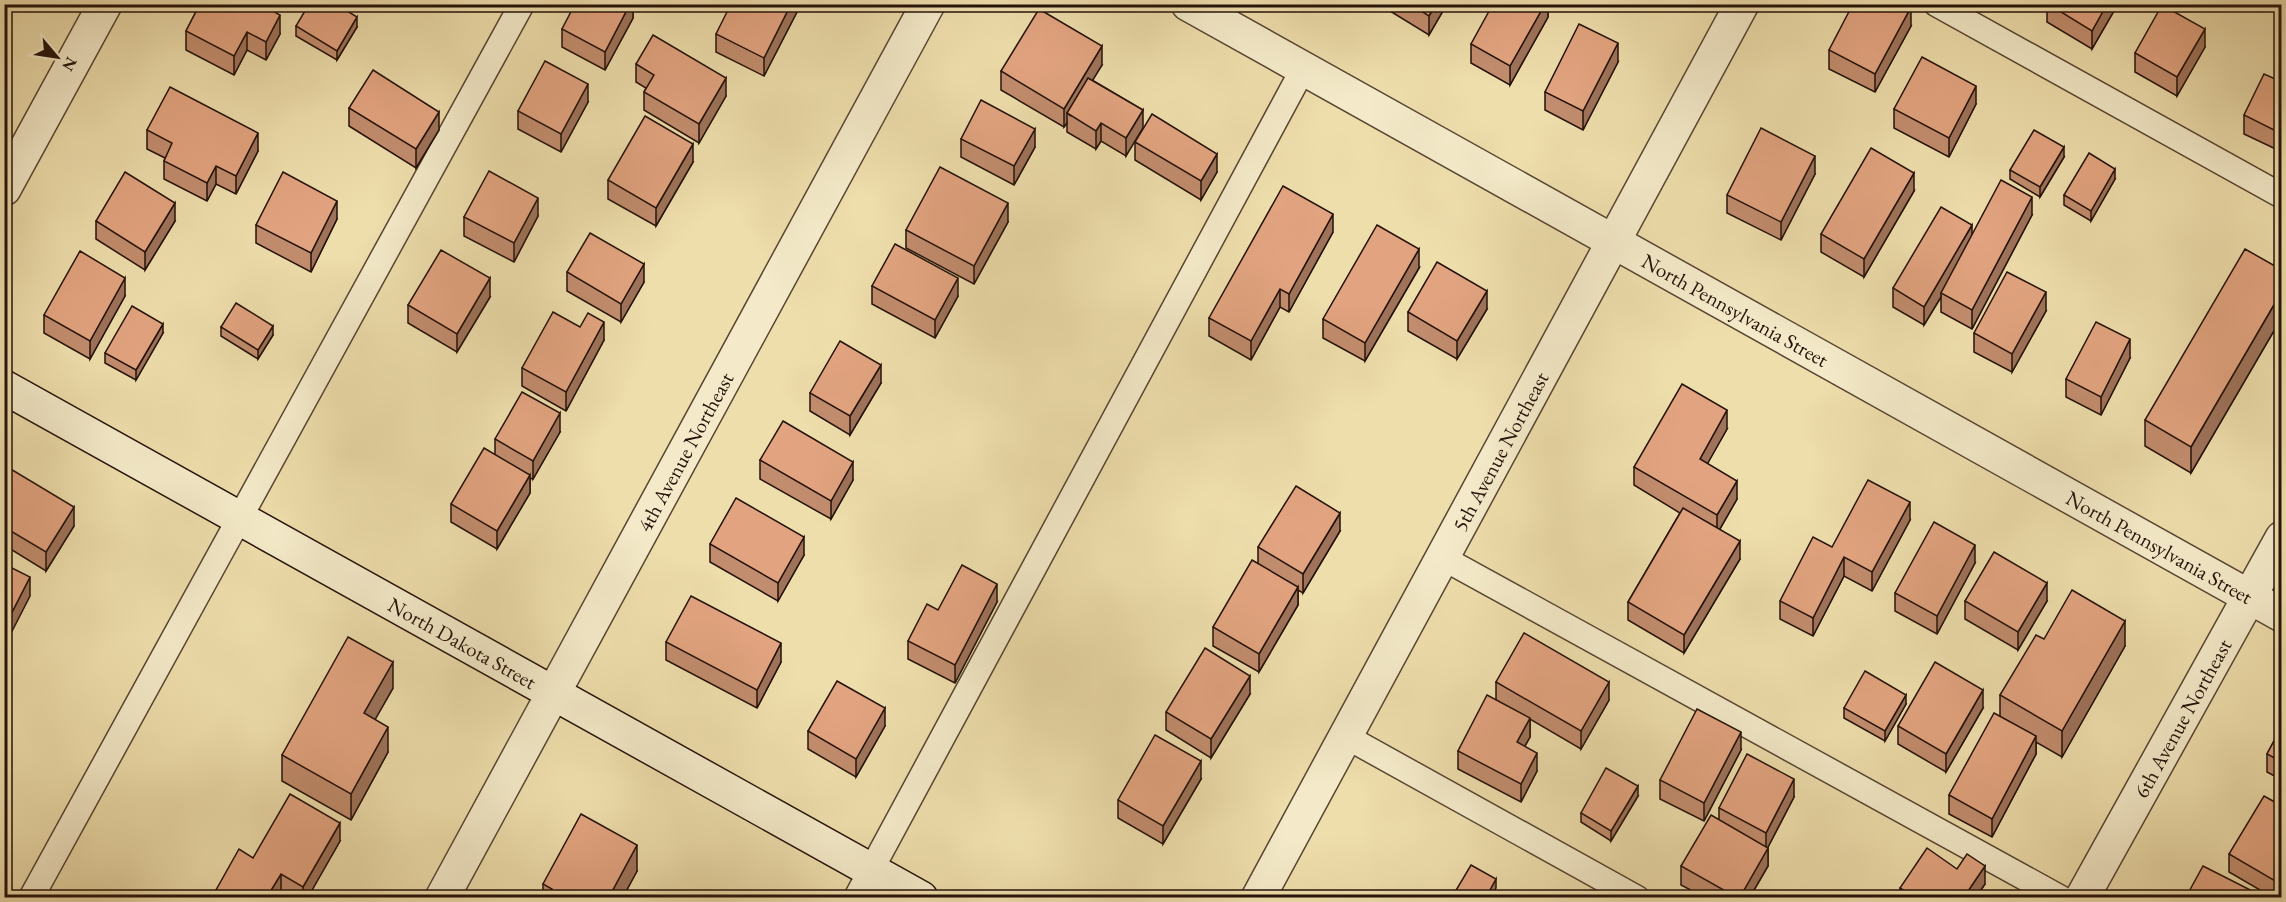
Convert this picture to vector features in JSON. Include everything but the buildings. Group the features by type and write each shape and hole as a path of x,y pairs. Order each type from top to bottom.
{"street":[{"path":"4,189 105,4"},
{"name":"4th Avenue Northeast","path":"442,897 928,4"},
{"name":"North Pennsylvania Street","path":"1188,4 2282,615"},
{"name":"5th Avenue Northeast","path":"1258,897 1742,4"},
{"name":"North Dakota Street","path":"4,387 555,691 921,897"},
{"name":"6th Avenue Northeast","path":"2082,897 2282,538"}],"lane":[{"path":"31,897 242,517 522,4"},
{"path":"1936,4 2282,196"},
{"path":"856,897 1303,69"},
{"path":"1443,558 2061,897"},
{"path":"1346,736 1637,897"}]}
